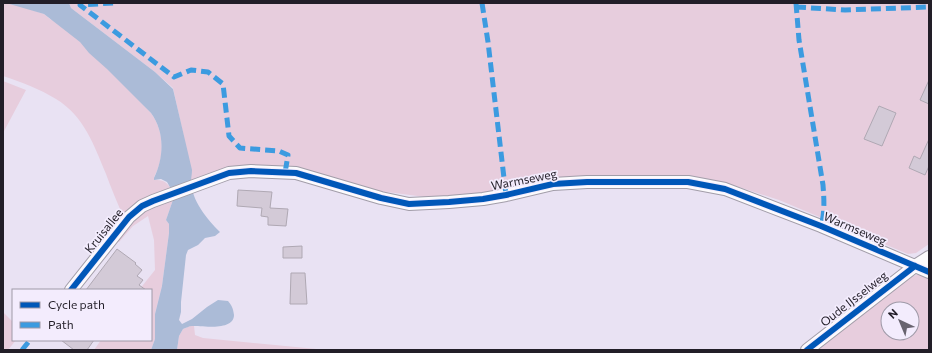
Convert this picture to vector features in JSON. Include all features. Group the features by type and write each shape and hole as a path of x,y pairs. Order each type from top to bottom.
{"street":[{"name":"Warmseweg","path":"163,197 229,173 250,171 296,173 381,198 409,204 449,202 506,195 553,184 587,182 688,182 719,187 739,194 821,226 929,272"},
{"name":"Kruisallee","path":"72,289 129,217 142,206 163,197"},
{"name":"Oude IJsselweg","path":"807,350 915,266 929,257"}],"shaded area":[{"path":"3,3 17,5 44,14 78,35 151,113 158,125 162,146 160,161 154,180 160,180 168,184 171,189 123,216 92,142 87,132 74,114 66,106 50,95 3,76"},
{"path":"69,3 929,3 929,244 916,253 908,254 779,200 722,182 704,179 680,177 582,176 481,194 425,197 380,191 323,175 295,169 191,182 183,133 173,88 155,72 71,8"},
{"path":"3,81 26,90 3,133"},
{"path":"174,197 166,220 169,224 169,233 162,286 155,314 155,339 151,350 94,350 100,341 152,341 152,289 140,289 155,270 154,240 148,216 133,226 119,242 114,239 136,214"},
{"path":"921,275 929,277 929,350 817,350 910,277"},
{"path":"3,312 12,321 12,341 15,341 8,350 3,350"},
{"path":"194,326 195,335 203,338 327,350 177,350 179,336 183,329"}],"water":[{"path":"6,3 69,3 71,8 155,72 173,89 192,170 191,182 194,196 205,215 220,232 215,236 205,238 198,245 188,250 186,255 179,320 182,324 192,319 218,300 228,301 232,307 234,315 233,320 229,323 224,326 192,326 183,329 179,336 177,350 151,350 155,339 155,314 162,286 169,233 169,224 166,220 174,197 167,182 161,179 154,180 160,162 162,145 156,120 151,113 89,53 80,42 44,14"}],"building":[{"path":"929,80 929,104 920,100"},
{"path":"879,106 896,113 882,146 864,139"},
{"path":"929,139 929,166 925,175 909,168 914,156 920,159"},
{"path":"238,190 272,192 270,208 288,209 286,226 268,225 268,217 261,216 262,208 237,206"},
{"path":"302,246 302,258 283,258 283,247"},
{"path":"117,249 136,263 135,264 142,270 137,276 143,280 139,285 145,289 87,289"},
{"path":"291,273 305,273 307,304 290,304"},
{"path":"62,341 93,341 87,350 74,350"}],"marked path":[{"path":"113,3 80,5 174,77 191,70 208,72 223,84 229,136 240,148 279,151 288,155 285,173"},
{"path":"482,3 506,195"},
{"path":"796,3 799,40 823,185 824,211 821,226"},
{"path":"796,7 845,10 929,7"},
{"path":"22,350 29,341"}],"cycle path":[{"path":"72,289 129,217 142,206 229,173 251,171 296,173 381,198 409,204 483,199 553,184 587,182 688,182 725,189 821,226 929,272"},
{"path":"807,350 915,266"}]}
